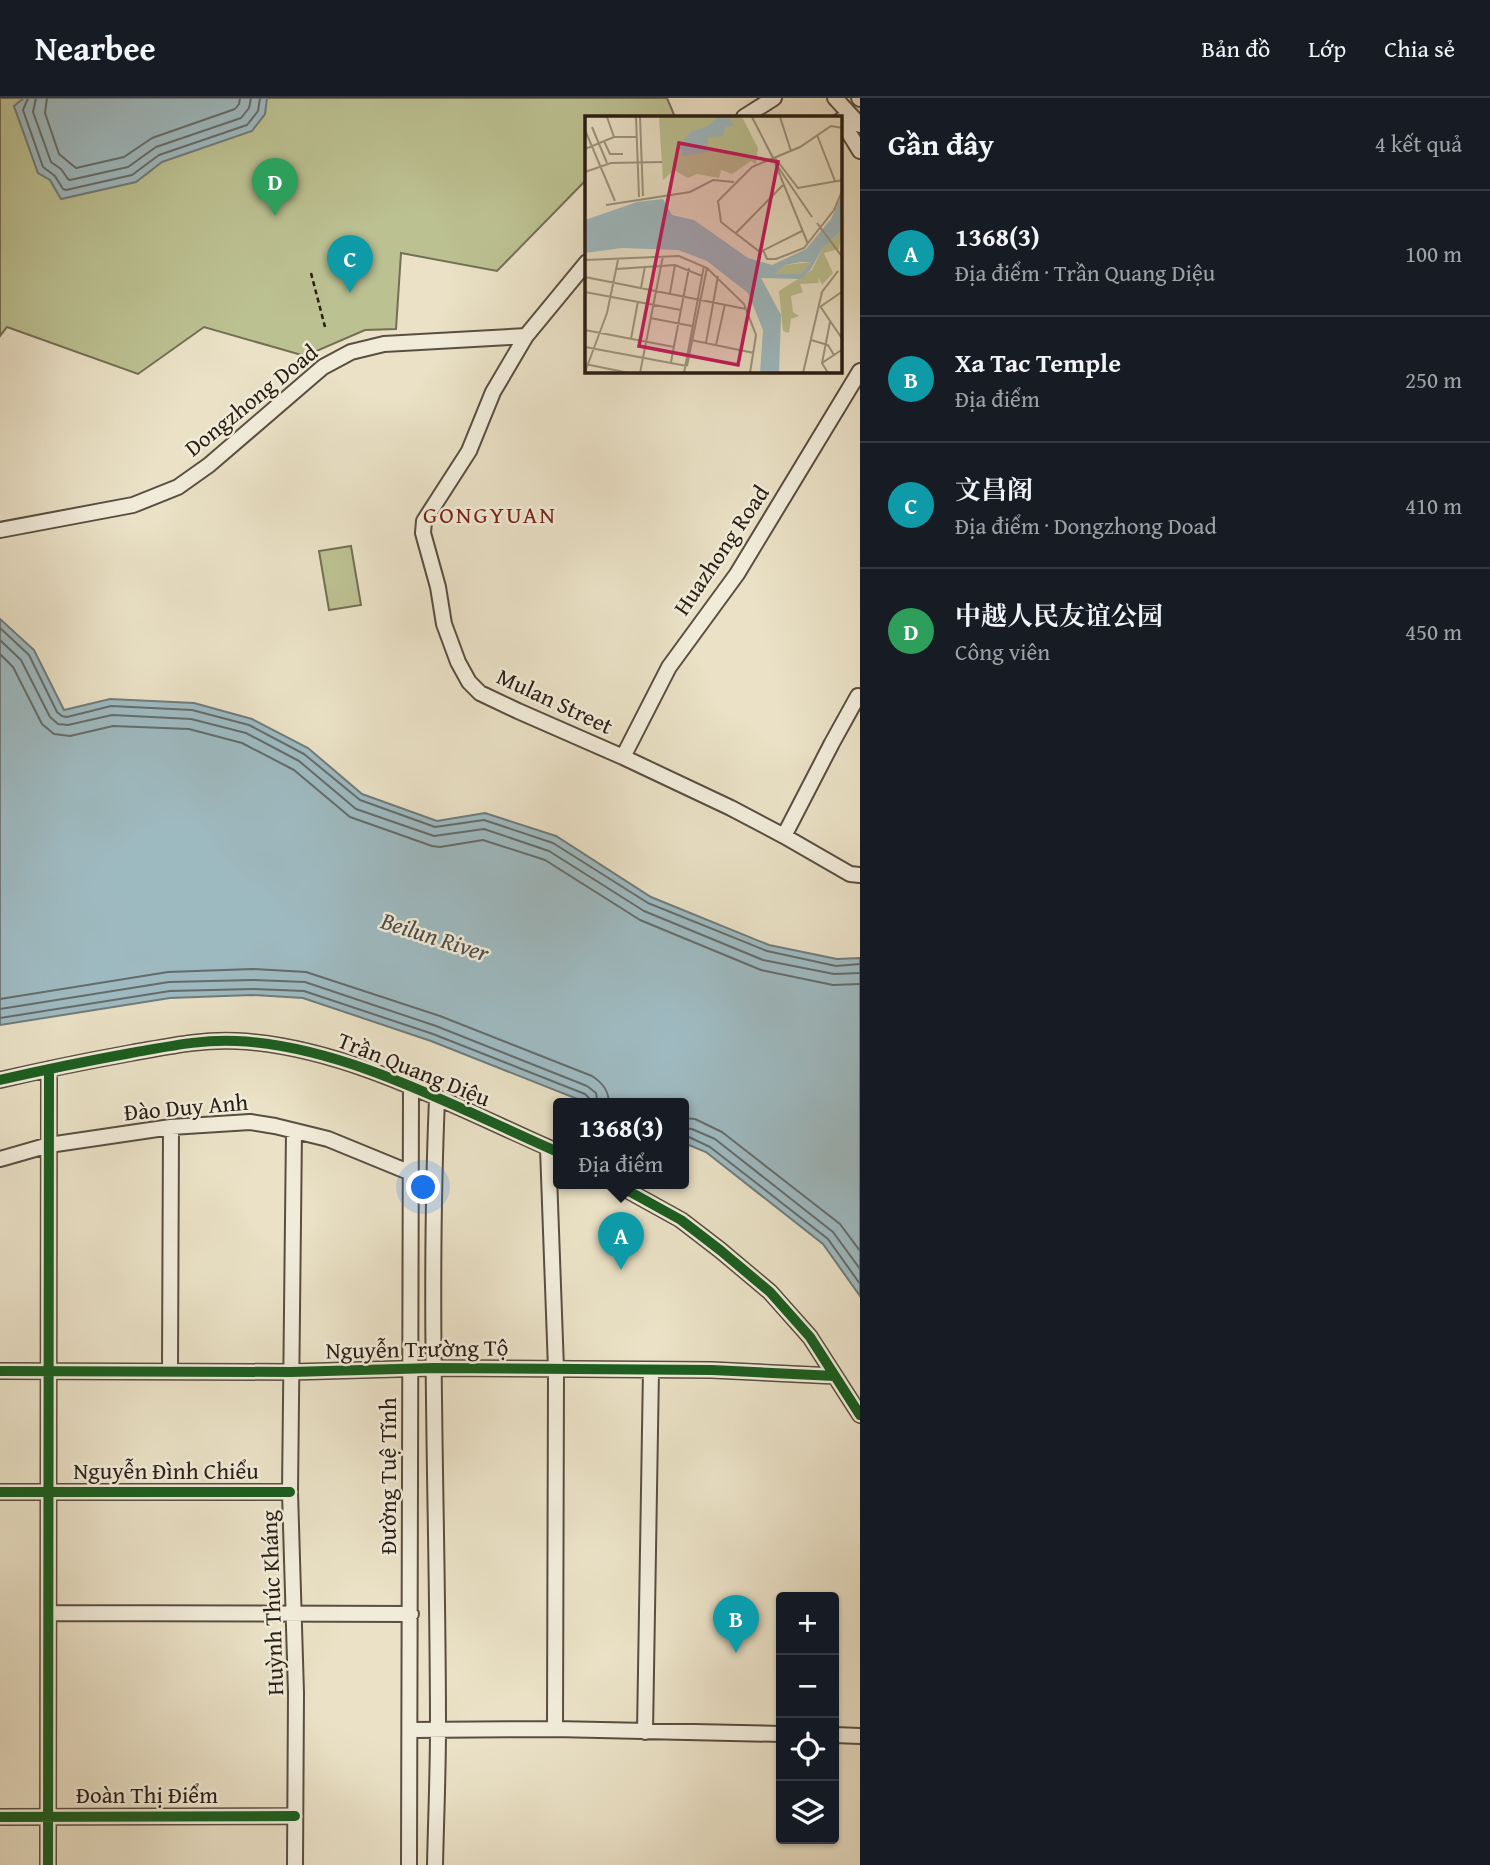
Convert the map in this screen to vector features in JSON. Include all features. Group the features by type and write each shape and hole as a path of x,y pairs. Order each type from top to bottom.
{"street":[{"path":"746,116 774,98"},
{"path":"827,98 838,116"},
{"path":"835,98 860,125"},
{"path":"842,122 860,151"},
{"path":"526,336 585,264"},
{"name":"Dongzhong Doad","path":"0,530 133,505 178,487 209,465 323,367 351,352 384,344 526,336"},
{"name":"Mulan Street","path":"526,336 494,392 468,451 424,521 423,533 438,587 444,624 458,662 469,682 480,693 731,808 855,875"},
{"name":"Huazhong Road","path":"623,757 669,667 737,574 860,371"},
{"path":"784,836 858,696"},
{"name":"Trần Quang Diệu","path":"0,1080 184,1044 237,1041 330,1056 411,1087 553,1150"},
{"path":"48,1865 49,1069"},
{"name":"Đường Tuệ Tĩnh","path":"410,1865 411,1087"},
{"name":"Đường Tuệ Tĩnh","path":"435,1865 438,1729 433,1368 437,1099"},
{"name":"Đào Duy Anh","path":"0,1159 49,1145 171,1127 250,1122 328,1139 411,1173"},
{"path":"170,1371 171,1127"},
{"name":"Huỳnh Thúc Kháng","path":"294,1131 290,1492 296,1693 295,1865"},
{"path":"553,1189 555,1730"},
{"path":"625,1189 681,1220 770,1292 810,1337 860,1415"},
{"name":"Nguyễn Trường Tộ","path":"0,1371 291,1372 433,1368 652,1370 835,1376"},
{"path":"645,1732 652,1370"},
{"name":"Nguyễn Đình Chiểu","path":"0,1492 290,1492"},
{"path":"49,1613 411,1614"},
{"path":"410,1730 776,1734"},
{"path":"839,1735 860,1736"},
{"name":"Đoàn Thị Điểm","path":"0,1817 295,1816"}],"path":[{"path":"311,273 325,327"}],"green space":[{"path":"0,98 667,98 675,116 585,116 585,181 497,271 401,253 396,329 365,330 305,356 204,327 138,374 7,327 0,336"},
{"path":"351,546 361,605 329,610 319,551"}],"water":[{"path":"24,98 267,98 265,114 252,131 162,162 136,182 61,199 50,180 38,173 14,106"},
{"name":"Beilun River","path":"0,619 34,650 64,710 110,699 194,703 252,719 308,748 362,794 437,821 485,813 556,836 651,897 769,945 837,959 860,958 860,1296 823,1244 706,1152 689,1145 689,1098 575,1098 431,1041 303,998 252,995 170,998 0,1025"}],"cycle path":[{"path":"0,1080 197,1042 237,1041 278,1045 319,1054 401,1082 553,1150"},
{"path":"48,1865 49,1069"},
{"path":"625,1189 681,1220 770,1292 810,1337 860,1415"},
{"path":"0,1371 291,1372 433,1368 712,1370 835,1376"},
{"path":"0,1492 290,1492"},
{"path":"0,1817 295,1816"}],"place":[{"name":"中越人民友谊公园","path":"275,216"},
{"name":"文昌阁","path":"350,293"},
{"name":"1368(3)","path":"621,1270"},
{"name":"Xa Tac Temple","path":"736,1653"}],"district":[{"name":"GONGYUAN","path":"490,515"}]}
